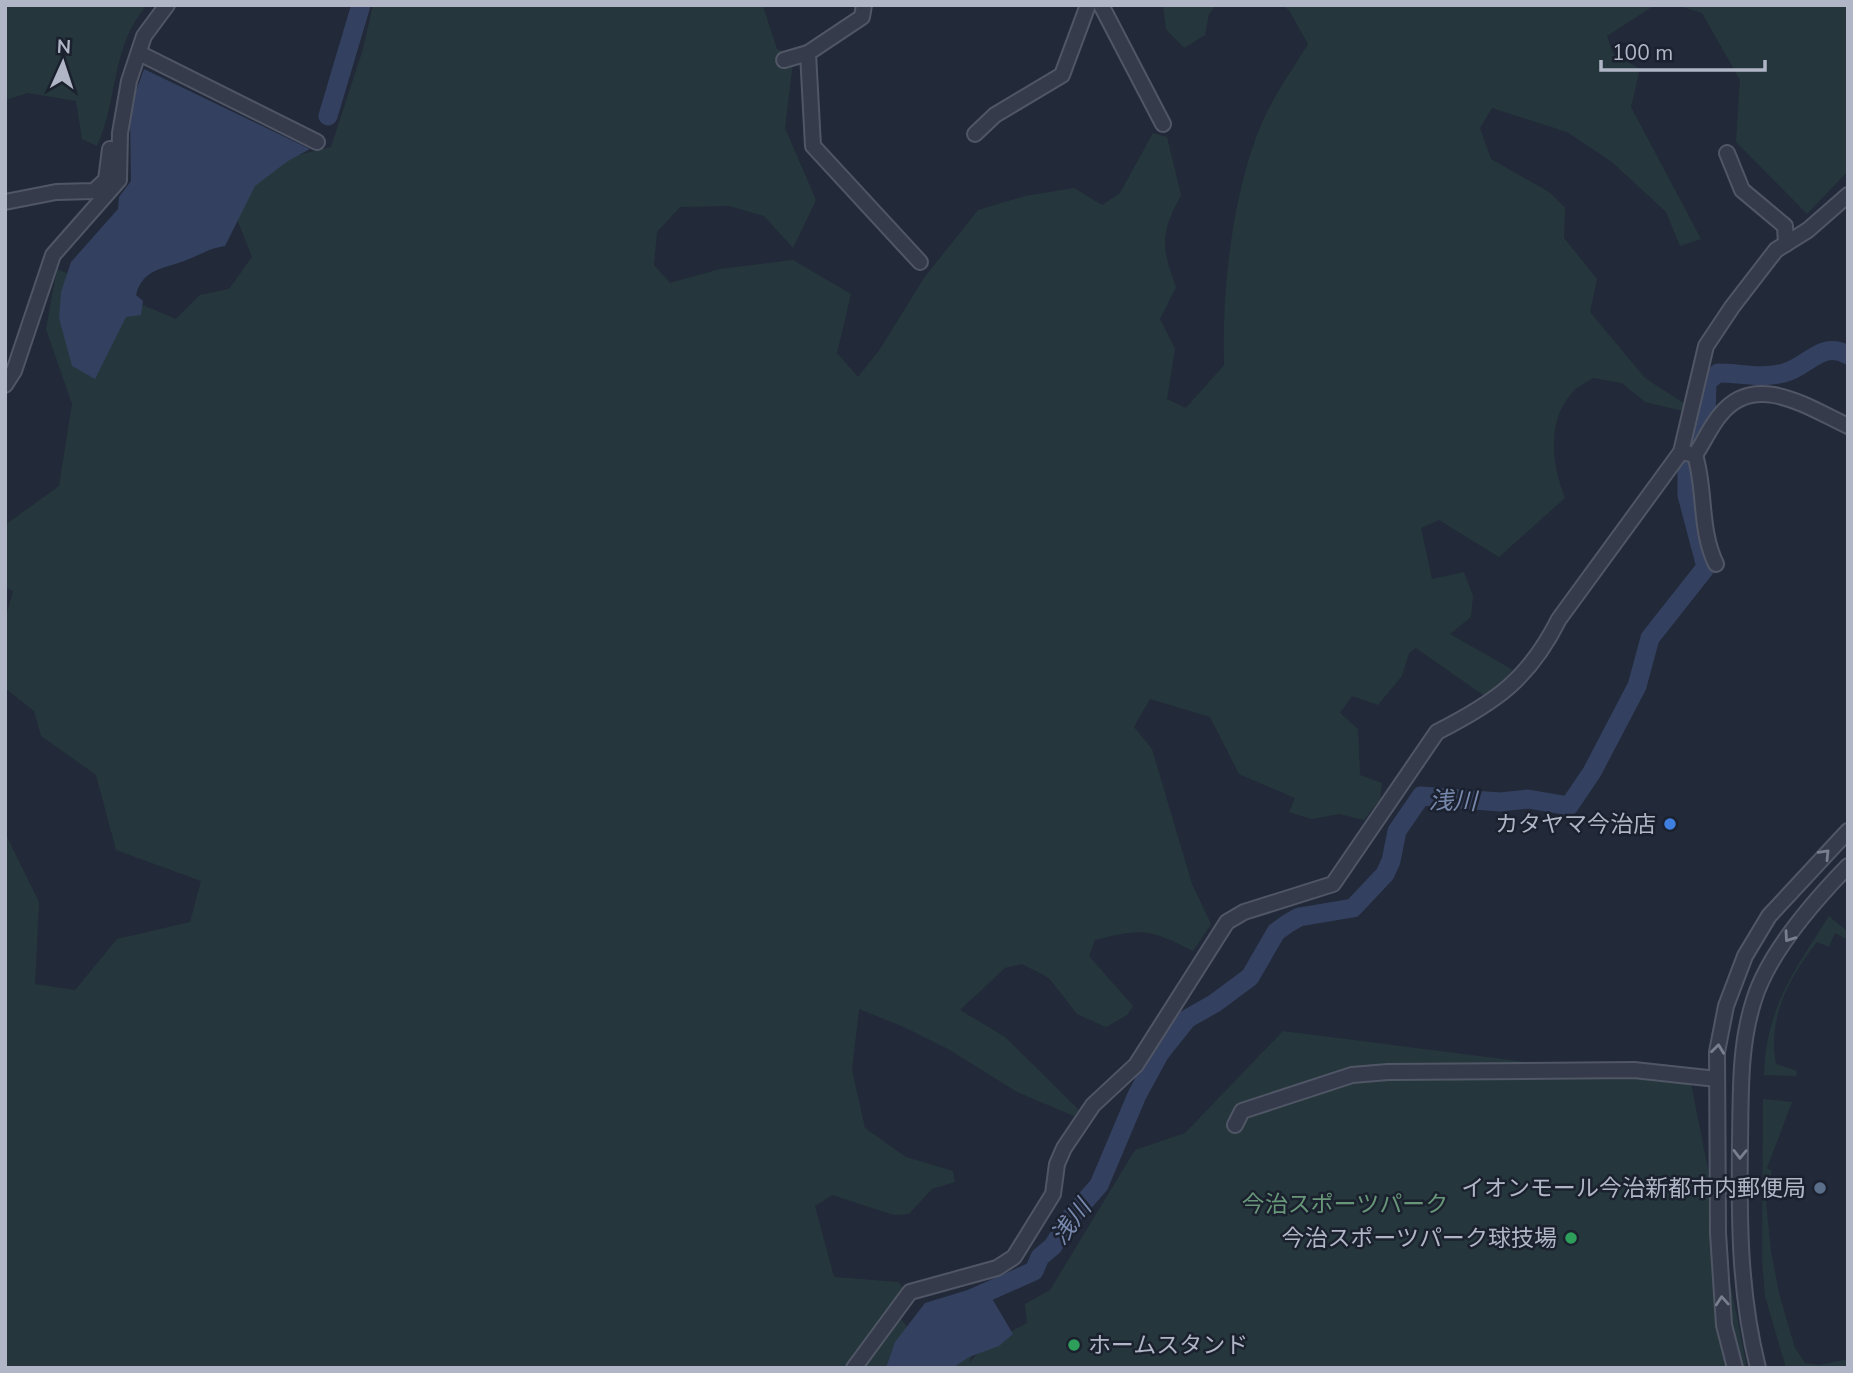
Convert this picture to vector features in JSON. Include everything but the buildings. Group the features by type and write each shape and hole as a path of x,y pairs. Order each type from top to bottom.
{"street":[{"path":"5,385 14,371 53,256 119,180 120,132 129,81 144,36 167,5"},
{"path":"784,60 808,53 862,18 864,5"},
{"path":"975,134 1018,100 1062,75 1088,5"},
{"path":"1101,5 1163,124"},
{"path":"139,53 317,142"},
{"path":"808,53 813,146 920,262"},
{"path":"5,202 56,192 94,191 106,180 110,148 120,132"},
{"path":"1727,153 1742,190 1786,226 1786,244"},
{"path":"854,1368 910,1292 997,1268 1014,1257 1053,1194 1057,1164 1064,1147 1093,1105 1136,1065 1227,922 1244,912 1333,884 1437,732 1462,719 1524,675 1546,645 1559,619 1681,452 1706,346 1769,260 1848,195"},
{"path":"1716,564 1704,530 1700,473 1695,455 1720,414 1737,400 1756,392 1775,394 1848,426"},
{"path":"1681,452 1695,455"},
{"path":"1735,1368 1724,1325 1718,1233 1717,1052 1726,1006 1745,956 1769,916 1848,831"},
{"path":"1758,1368 1747,1323 1739,1250 1741,1059 1754,998 1785,941 1826,888 1848,866"},
{"path":"1235,1125 1242,1111 1352,1075 1634,1070 1717,1079"}],"green space":[{"path":"5,5 147,5 127,37 97,146 82,139 76,101 28,93 5,100"},
{"path":"373,5 763,6 777,49 794,55 785,128 816,200 793,248 764,216 729,206 680,207 657,232 654,265 670,283 720,269 793,260 851,294 837,353 858,377 880,349 924,278 978,210 1025,196 1074,188 1102,205 1120,193 1153,133 1167,137 1181,195 1169,220 1165,240 1165,250 1176,287 1160,319 1175,349 1167,399 1186,408 1224,365 1227,274 1243,179 1262,123 1308,44 1289,10 1281,5 1655,5 1607,36 1613,54 1640,69 1631,107 1701,239 1680,246 1666,212 1612,162 1567,132 1492,108 1480,128 1491,159 1549,192 1565,208 1564,238 1597,279 1590,312 1645,378 1685,404 1683,411 1645,402 1622,383 1593,378 1573,391 1558,418 1555,458 1565,498 1499,557 1439,520 1421,528 1432,579 1464,572 1473,596 1471,617 1450,634 1513,670 1486,697 1416,648 1409,653 1402,676 1378,705 1352,696 1340,713 1358,729 1360,775 1382,783 1380,799 1364,820 1339,814 1312,819 1289,812 1295,798 1239,774 1210,717 1150,699 1134,727 1152,749 1192,884 1211,924 1193,951 1166,938 1146,933 1136,932 1095,940 1089,956 1133,1006 1127,1015 1106,1027 1077,1014 1049,978 1022,964 1005,968 960,1010 1005,1037 1079,1110 1074,1116 1017,1092 950,1050 904,1027 859,1009 852,1070 865,1128 906,1157 953,1171 955,1182 932,1189 909,1214 894,1215 832,1195 815,1206 834,1277 899,1282 903,1289 900,1318 913,1334 900,1368 5,1368 5,833 39,902 35,984 75,990 117,939 190,922 201,881 116,850 96,775 41,736 34,711 5,688 5,620 13,591 5,587 5,525 59,486 72,404 46,329 57,269 176,319 200,295 229,289 252,257 233,209 250,178 294,156 331,147 363,49"},
{"path":"1163,5 1216,5 1209,14 1205,35 1184,48 1166,29"},
{"path":"1676,5 1848,5 1848,171 1807,214 1736,142 1740,80 1702,13"},
{"path":"1829,916 1847,931 1848,940 1835,933 1829,947 1817,942 1789,984 1778,1015 1774,1047 1776,1064 1797,1071 1796,1076 1764,1075 1770,1029 1776,1009 1794,972"},
{"name":"今治スポーツパーク","path":"1283,1031 1691,1083 1747,1368 914,1368 981,1327 969,1363 984,1346 1027,1323 1025,1304 1050,1290 1135,1150 1185,1133"},
{"path":"1763,1099 1792,1102 1767,1168 1772,1171 1765,1192 1771,1252 1780,1297 1795,1348 1805,1363 1819,1365 1848,1359 1848,1368 1786,1368 1765,1296 1762,1259"}],"water":[{"path":"144,69 310,149 288,161 255,186 225,246 156,270 144,279 136,295 143,301 141,315 126,317 95,379 72,366 59,318 61,292 71,262 118,209 119,197 131,181 130,123 136,91"},
{"path":"984,1285 1013,1334 999,1346 969,1357 953,1368 886,1368 895,1342 925,1303"}],"waterway":[{"path":"328,116 361,5"},
{"name":"浅川","path":"971,1299 1034,1271 1040,1257 1053,1246 1071,1217 1099,1185 1137,1095 1160,1053 1187,1019 1215,1003 1250,977 1276,932 1287,924 1299,917 1353,908 1385,874 1391,861 1397,831 1421,796 1500,802 1528,799 1569,806 1592,772 1637,686 1650,638 1706,567 1687,495 1687,462 1706,419 1707,382 1718,373 1758,376 1784,373 1830,351 1848,355"}],"place":[{"name":"カタヤマ今治店","path":"1670,824"},
{"name":"イオンモール今治新都市内郵便局","path":"1820,1188"},
{"name":"今治スポーツパーク球技場","path":"1571,1238"},
{"name":"ホームスタンド","path":"1074,1345"}]}
